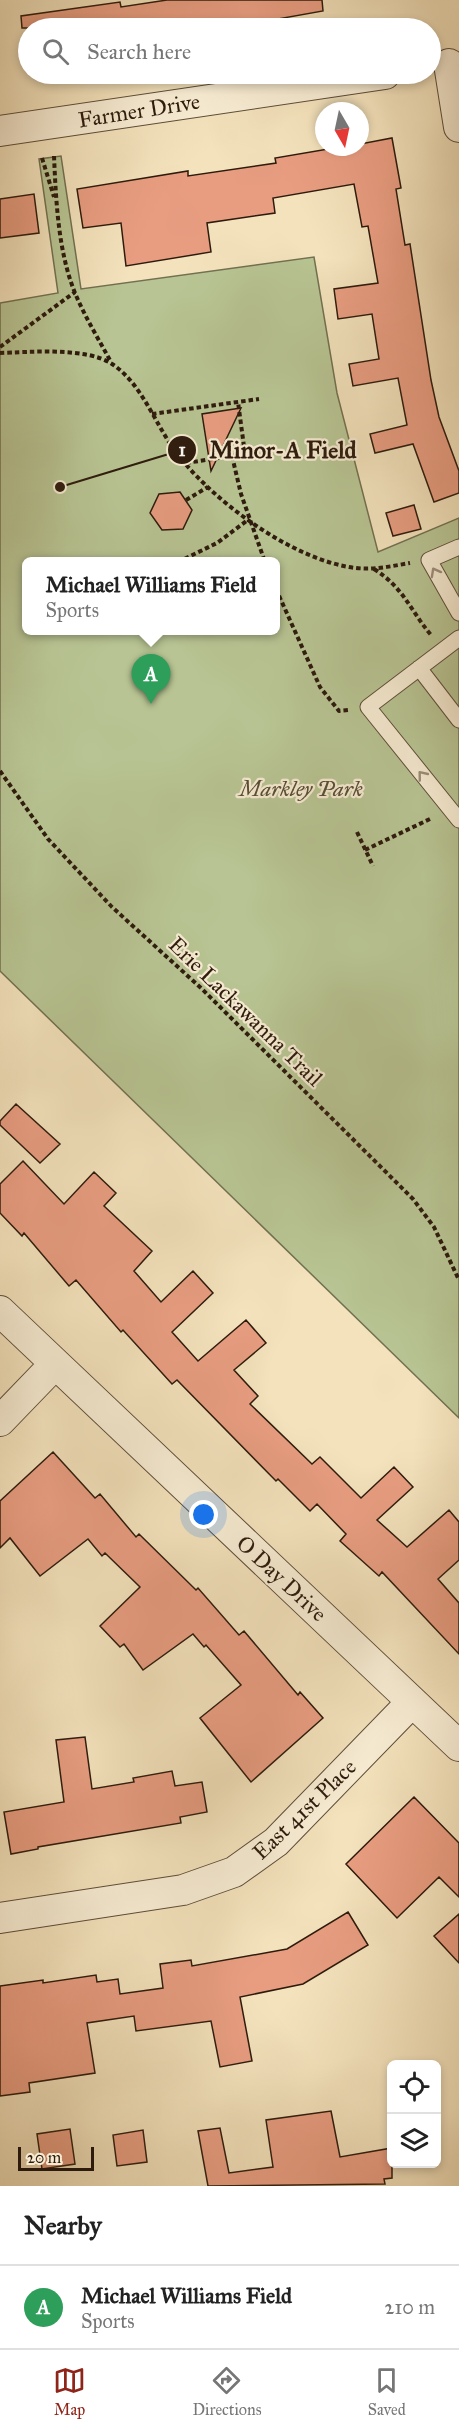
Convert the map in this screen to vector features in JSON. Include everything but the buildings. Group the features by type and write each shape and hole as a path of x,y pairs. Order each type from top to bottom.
{"street":[{"path":"446,64 459,127"},
{"name":"Farmer Drive","path":"0,131 317,84"},
{"name":"O Day Drive","path":"0,1311 459,1746"},
{"path":"0,1421 55,1364"},
{"name":"East 41st Place","path":"0,1918 183,1890 234,1872 276,1842 412,1702"}],"lane":[{"path":"459,547 429,560 459,613"},
{"path":"455,815 368,707 459,638"},
{"path":"419,668 459,720"}],"path":[{"path":"54,156 56,204"},
{"path":"42,158 56,204 66,260 75,292 111,363 129,380 174,449 208,487 249,519 288,544 337,564 374,569 429,560"},
{"path":"0,347 75,292"},
{"path":"0,352 74,354 94,356 111,363"},
{"path":"152,414 259,399"},
{"path":"186,463 246,454 238,402"},
{"path":"232,456 249,519 263,557"},
{"path":"186,500 208,487"},
{"path":"187,557 217,543 249,519"},
{"path":"374,569 390,579 406,596 424,626 444,650"},
{"path":"280,599 320,687 339,711 368,707"},
{"name":"Erie Lackawanna Trail","path":"0,771 48,839 112,907 201,988 413,1199 434,1227 459,1281"},
{"path":"365,850 455,815"},
{"path":"357,832 373,866"}],"green space":[{"name":"Markley Park","path":"61,156 81,289 314,257 337,393 378,552 459,518 459,1418 0,971 0,303 58,293 39,159"}],"place":[{"name":"Minor-A Field","path":"60,487"},
{"name":"Michael Williams Field","path":"151,704"}]}
